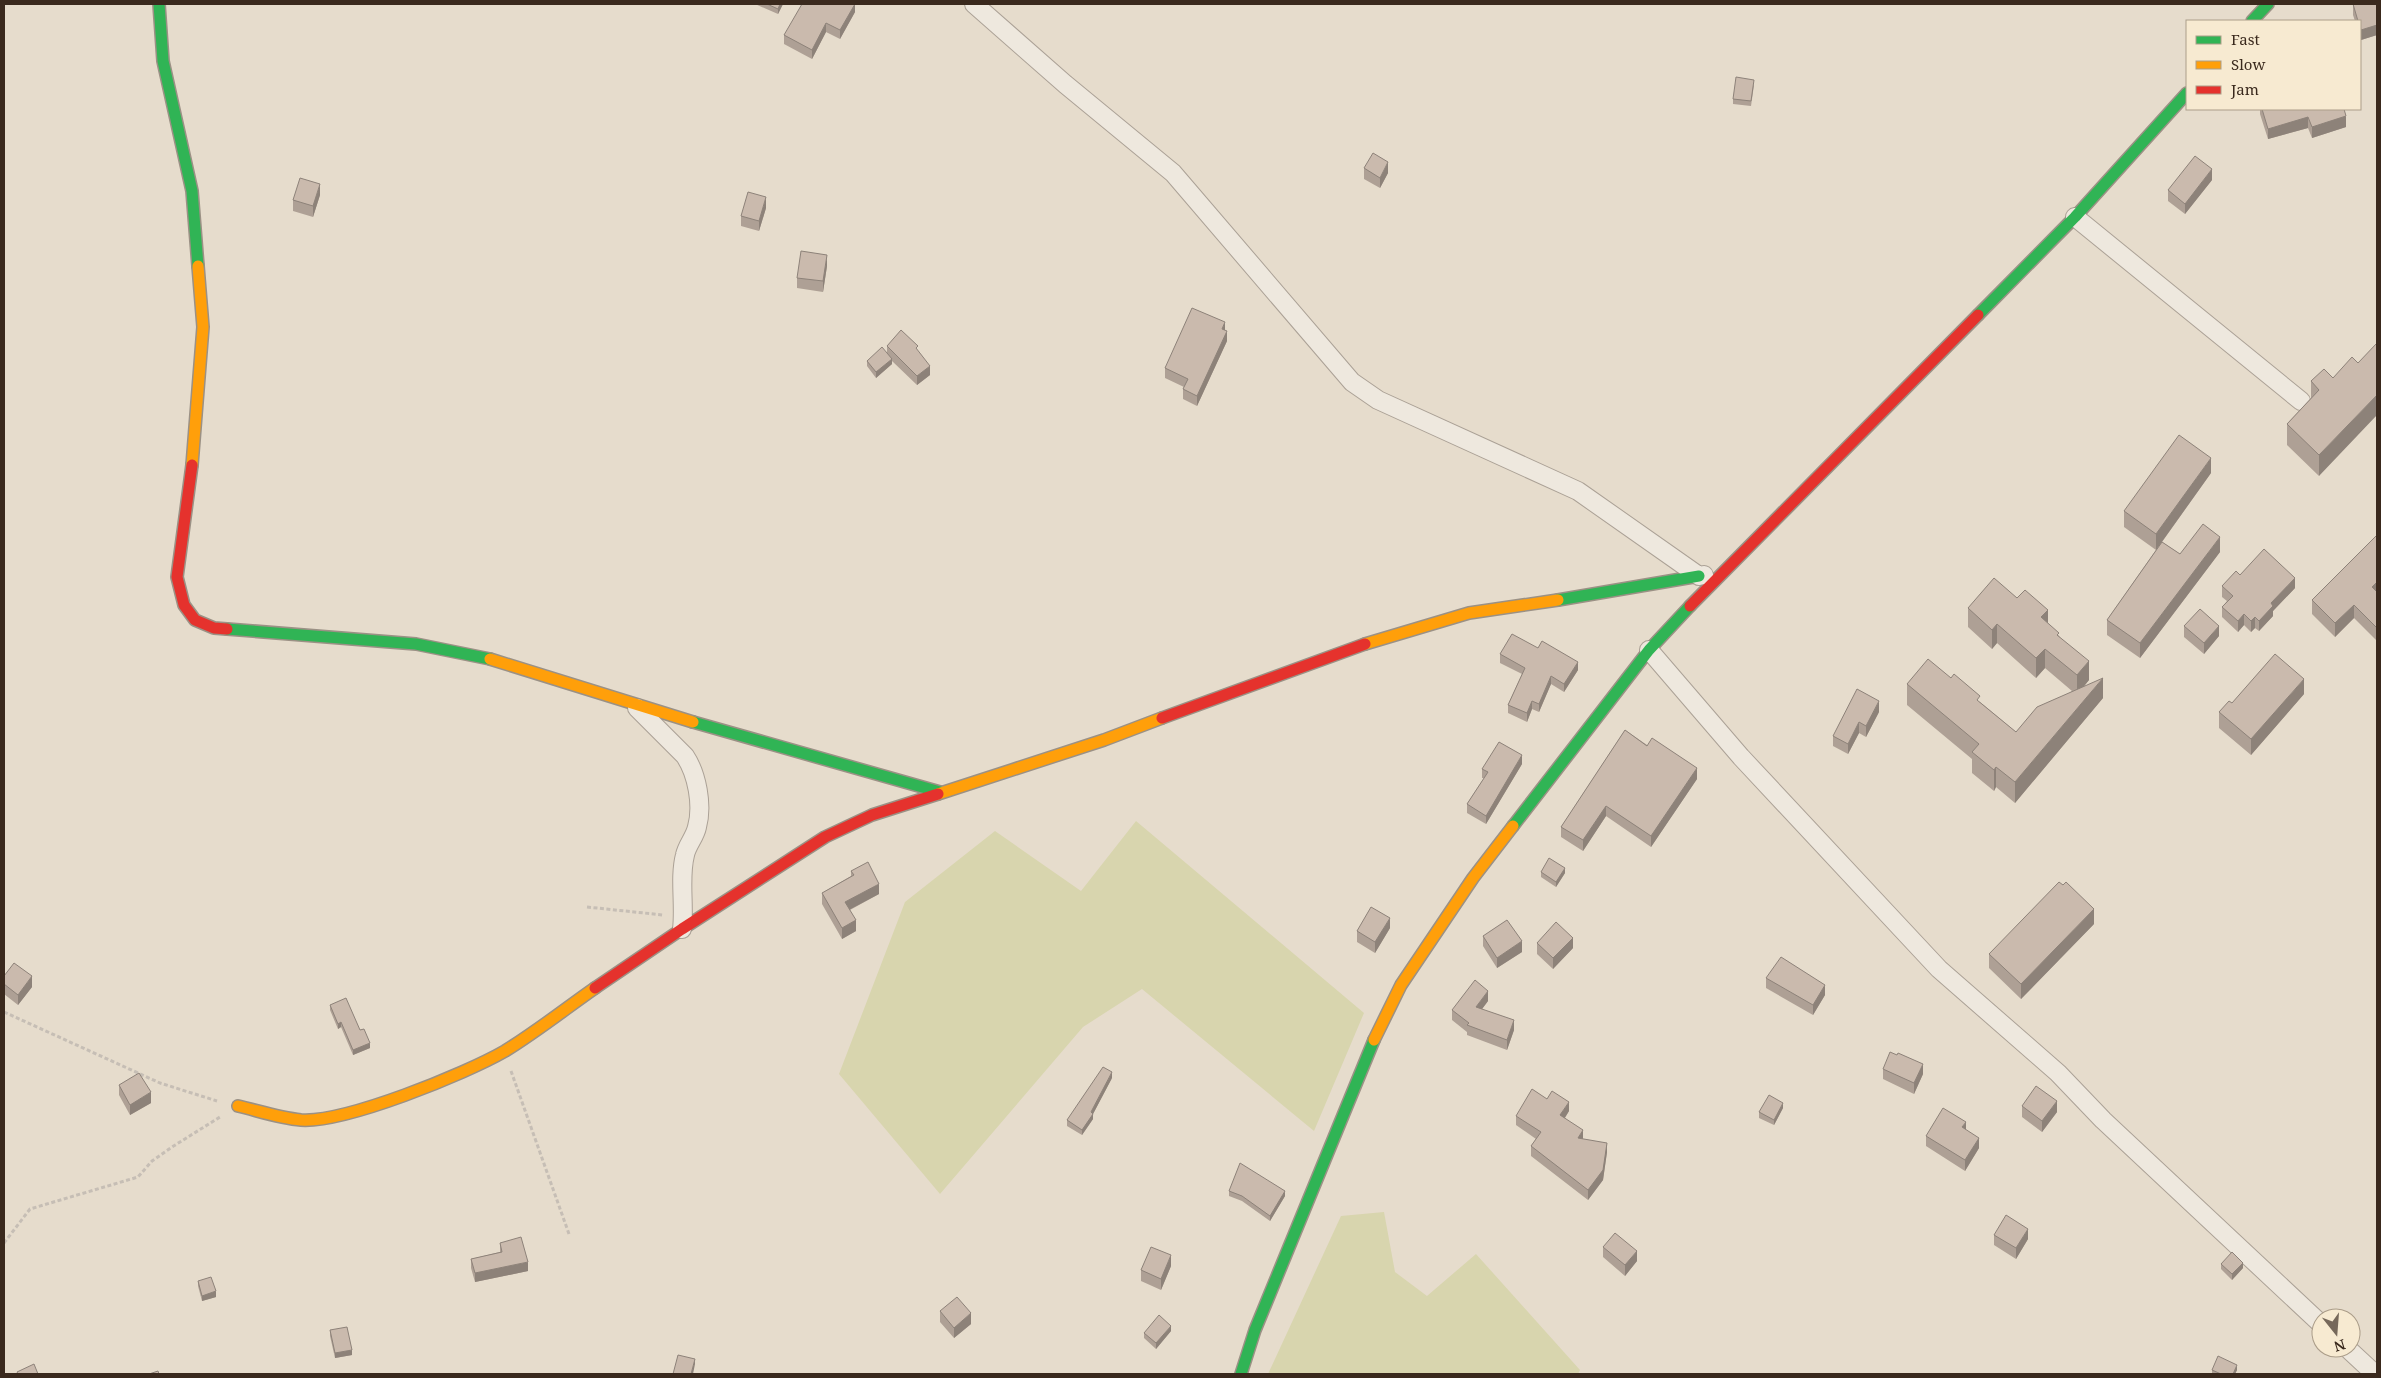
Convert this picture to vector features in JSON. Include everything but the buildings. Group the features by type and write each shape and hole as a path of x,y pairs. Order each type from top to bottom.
{"street":[{"path":"159,4 163,61 192,191 203,327 191,483 177,577 184,605 195,620 214,628 416,644 491,659 635,706 940,792"},
{"path":"974,4 1065,84 1173,173 1352,382 1378,400 1578,491 1699,576"},
{"path":"2253,20 2268,4"},
{"path":"1241,1374 1256,1330 1369,1050 1401,985 1473,878 1649,650 1728,566 2074,217 2186,94"},
{"path":"2074,217 2301,401"},
{"path":"238,1106 272,1115 302,1120 328,1118 405,1095 504,1052 683,923 846,826 940,792 1104,740 1340,651 1490,609 1610,593 1699,576 1728,566"},
{"path":"1649,650 1741,758 1939,969 2058,1073 2102,1120 2311,1315"},
{"path":"635,706 685,756 690,763 697,785 699,814 697,828 685,855 683,923"},
{"path":"2358,1358 2375,1374"}],"path":[{"path":"587,907 683,923"},
{"path":"4,1012 160,1083 238,1106"},
{"path":"504,1052 569,1234"},
{"path":"4,1243 30,1208 138,1177 152,1162 172,1147 238,1106"}],"shaded area":[{"path":"1136,821 1364,1013 1314,1131 1142,989 1083,1027 940,1194 839,1074 905,902 995,831 1081,891"},
{"path":"1384,1212 1395,1272 1427,1296 1476,1254 1580,1370 1578,1374 1268,1374 1341,1216"}],"traffic: fast":[{"path":"159,4 163,61 192,191 198,266"},
{"path":"2253,20 2268,4"},
{"path":"1978,315 2075,217 2186,94"},
{"path":"1558,600 1699,576"},
{"path":"1513,826 1649,650 1690,606"},
{"path":"227,629 416,644 490,659"},
{"path":"693,722 940,792"},
{"path":"1241,1374 1255,1330 1374,1040"}],"traffic: slow":[{"path":"192,465 203,327 198,266"},
{"path":"1365,644 1469,613 1558,600"},
{"path":"490,659 693,722"},
{"path":"938,794 1104,740 1162,718"},
{"path":"1374,1040 1401,985 1473,878 1513,826"},
{"path":"238,1106 301,1120 321,1119 374,1106 434,1084 487,1061 505,1051 595,988"}],"traffic: jam":[{"path":"1690,606 1978,315"},
{"path":"192,465 177,577 184,605 195,620 214,628 227,629"},
{"path":"1162,718 1365,644"},
{"path":"595,988 682,929 825,837 872,815 938,794"}]}
